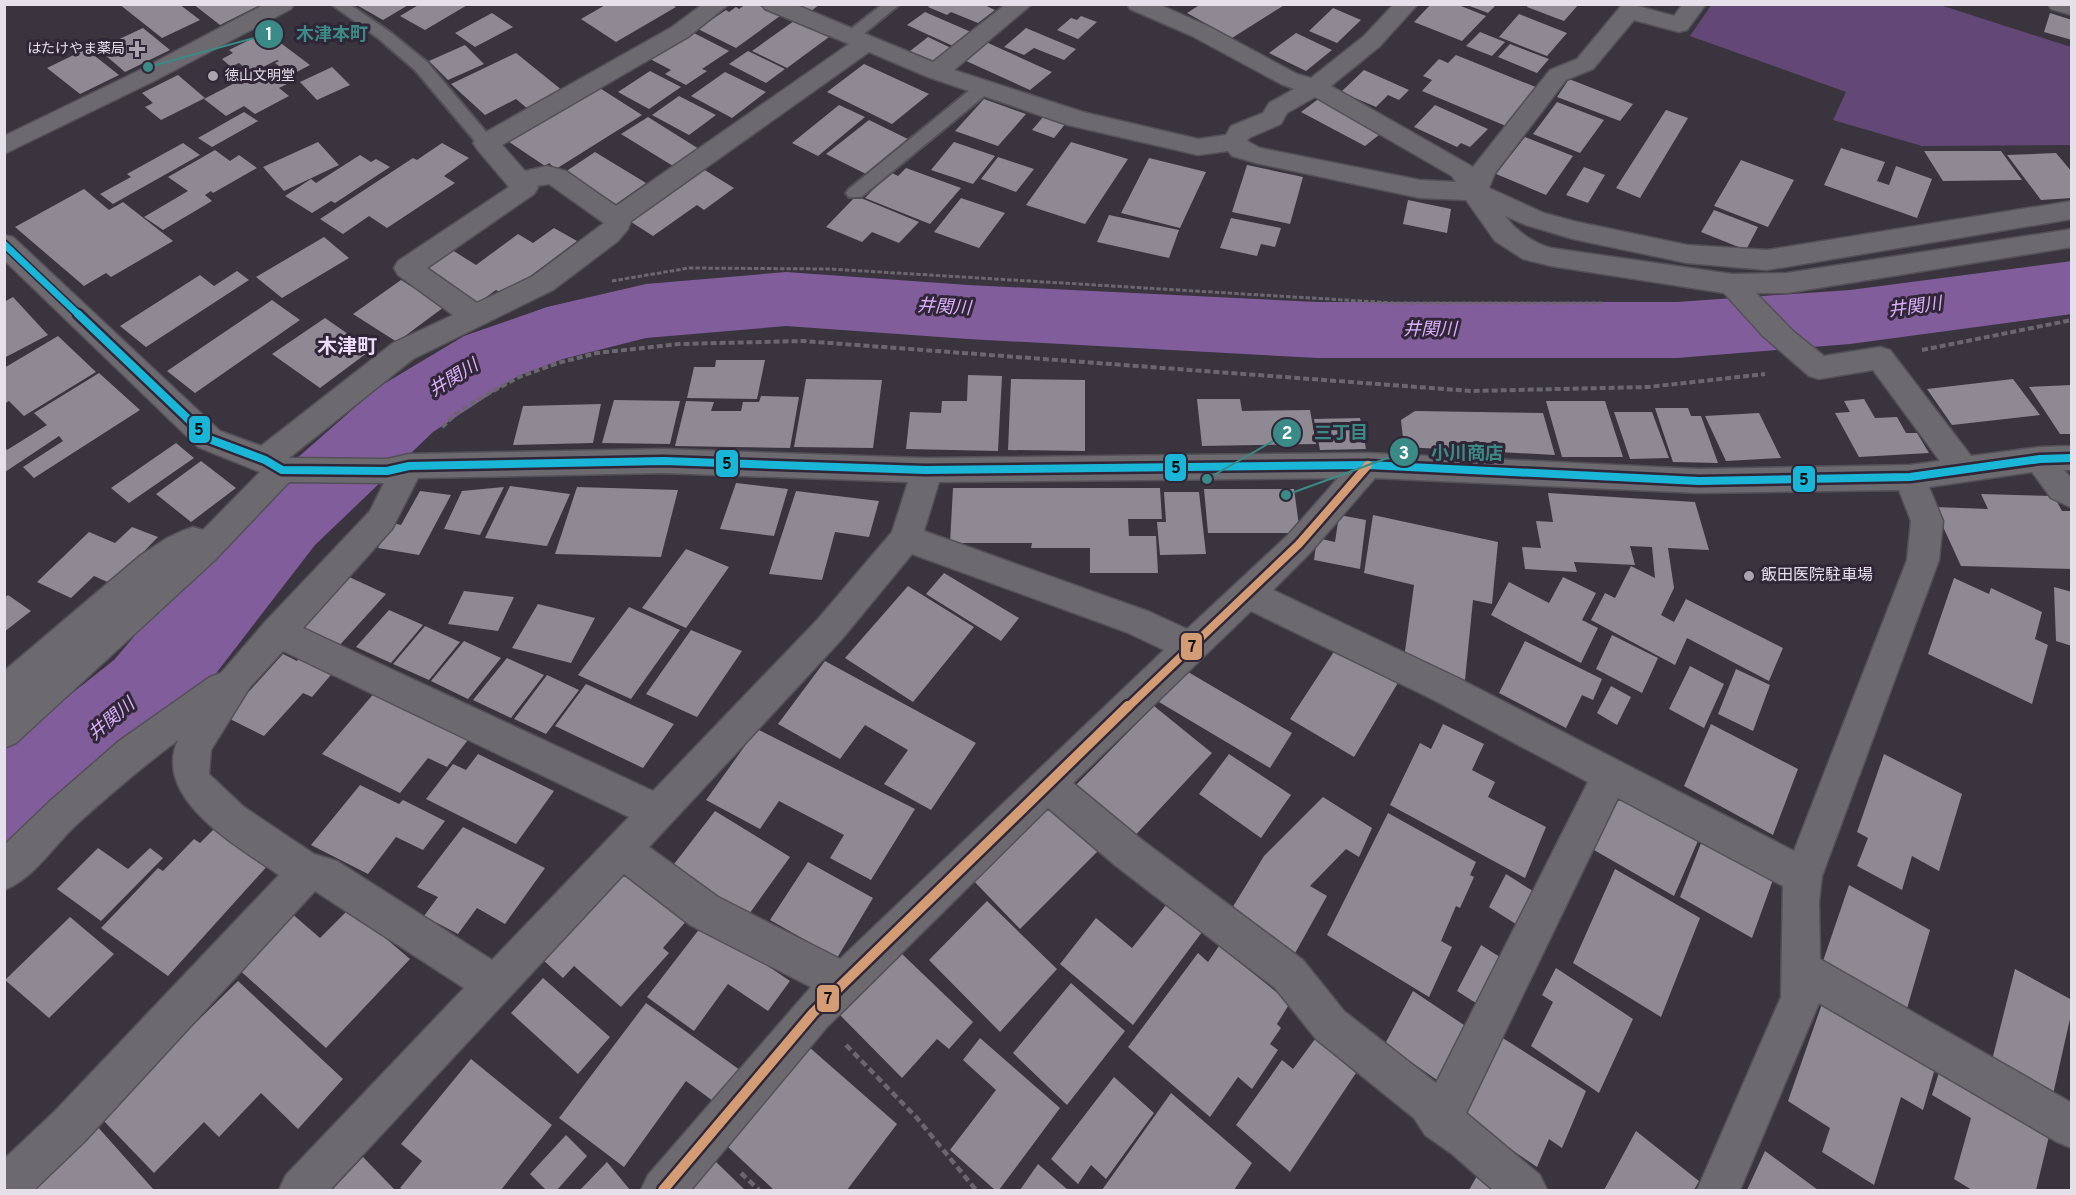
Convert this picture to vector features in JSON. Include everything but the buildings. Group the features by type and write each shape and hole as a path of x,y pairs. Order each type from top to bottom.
{"street":[{"path":"4,146 284,4"},
{"path":"476,316 408,268 525,188 486,143 680,32 718,4"},
{"path":"772,4 936,72 1077,119 1197,147 1234,142"},
{"path":"814,23 838,4"},
{"path":"936,72 1021,4"},
{"path":"1138,4 1200,31 1289,79 1315,87 1462,170 1474,192 1504,234 1533,252 1551,257 1740,293 1786,282 2072,238"},
{"path":"1234,142 1240,132 1272,117 1278,108 1315,87 1372,41 1407,4"},
{"path":"1474,192 1483,171 1558,75 1585,64 1629,11 1680,25 1695,4"},
{"path":"2059,4 2072,8"},
{"path":"616,219 857,41"},
{"path":"1234,142 1236,146 1248,153 1420,189 1474,192 1535,219 1573,230 1686,254 1767,260 2072,210"},
{"path":"4,732 204,550 282,466 403,351 543,283 609,234 619,223 557,177 547,175 518,181"},
{"path":"4,244 209,439 282,466 398,469 664,461 925,470 1368,465 1699,481 1910,477 2040,459 2072,458"},
{"path":"1740,293 1810,362 1881,358 1964,470"},
{"path":"2040,459 2055,483 2072,496"},
{"path":"663,1191 813,1013 1047,784 1299,544 1368,465"},
{"path":"398,469 381,520 238,676 193,747 190,761 191,775 196,786 231,819 307,872 324,874 495,985"},
{"path":"301,1191 830,629 906,538 923,487 925,470"},
{"path":"1718,1191 1801,998 1800,902 1803,876 1923,560 1927,520 1910,477"},
{"path":"4,693 152,565 178,547 228,525"},
{"path":"906,538 1138,622 1161,634 1192,645"},
{"path":"1247,593 1446,689 1803,876"},
{"path":"277,632 658,812"},
{"path":"4,872 62,813 132,753 238,676"},
{"path":"1440,1119 1610,775"},
{"path":"1047,784 1129,854 1289,974 1330,1024 1429,1103 1440,1119 1467,1138 1525,1191"},
{"path":"622,850 704,911 845,983"},
{"path":"4,1189 70,1126 307,872"},
{"path":"1802,971 2072,1127"}],"lane":[{"path":"338,4 384,35 421,66 486,143"},
{"path":"857,41 893,4"},
{"path":"855,193 982,89"}],"path":[{"path":"601,284 689,268 741,267 830,269 1394,303 1611,302"},
{"path":"1881,358 2072,320"},
{"path":"398,469 450,418 499,387 548,365 615,348 695,343 803,341 1471,391 1648,387 1810,362"},
{"path":"813,1013 917,1118 976,1191"}],"shaded area":[{"path":"1712,4 1940,5 2071,47 2071,145 1922,146 1833,120 1846,92 1690,36"}],"waterway":[{"name":"井関川","path":"4,810 73,749 147,690 285,520 405,410 491,356 547,335 646,311 786,299 968,312 1318,330 1677,330 1850,317 2072,287"}],"transit line":[{"name":"5","path":"4,244 209,439 265,460 282,470 387,471 409,466 664,461 925,470 1368,465 1699,481 1910,477 2040,459 2072,458"},
{"name":"7","path":"663,1190 813,1013 1047,784 1299,544 1368,465"}],"place":[{"name":"はたけやま薬局","path":"137,49"},
{"name":"木津本町","path":"148,67"},
{"name":"徳山文明堂","path":"213,76"},
{"name":"三丁目","path":"1207,479"},
{"name":"小川商店","path":"1286,495"},
{"name":"飯田医院駐車場","path":"1749,576"}],"district":[{"name":"木津町","path":"347,348"}]}
